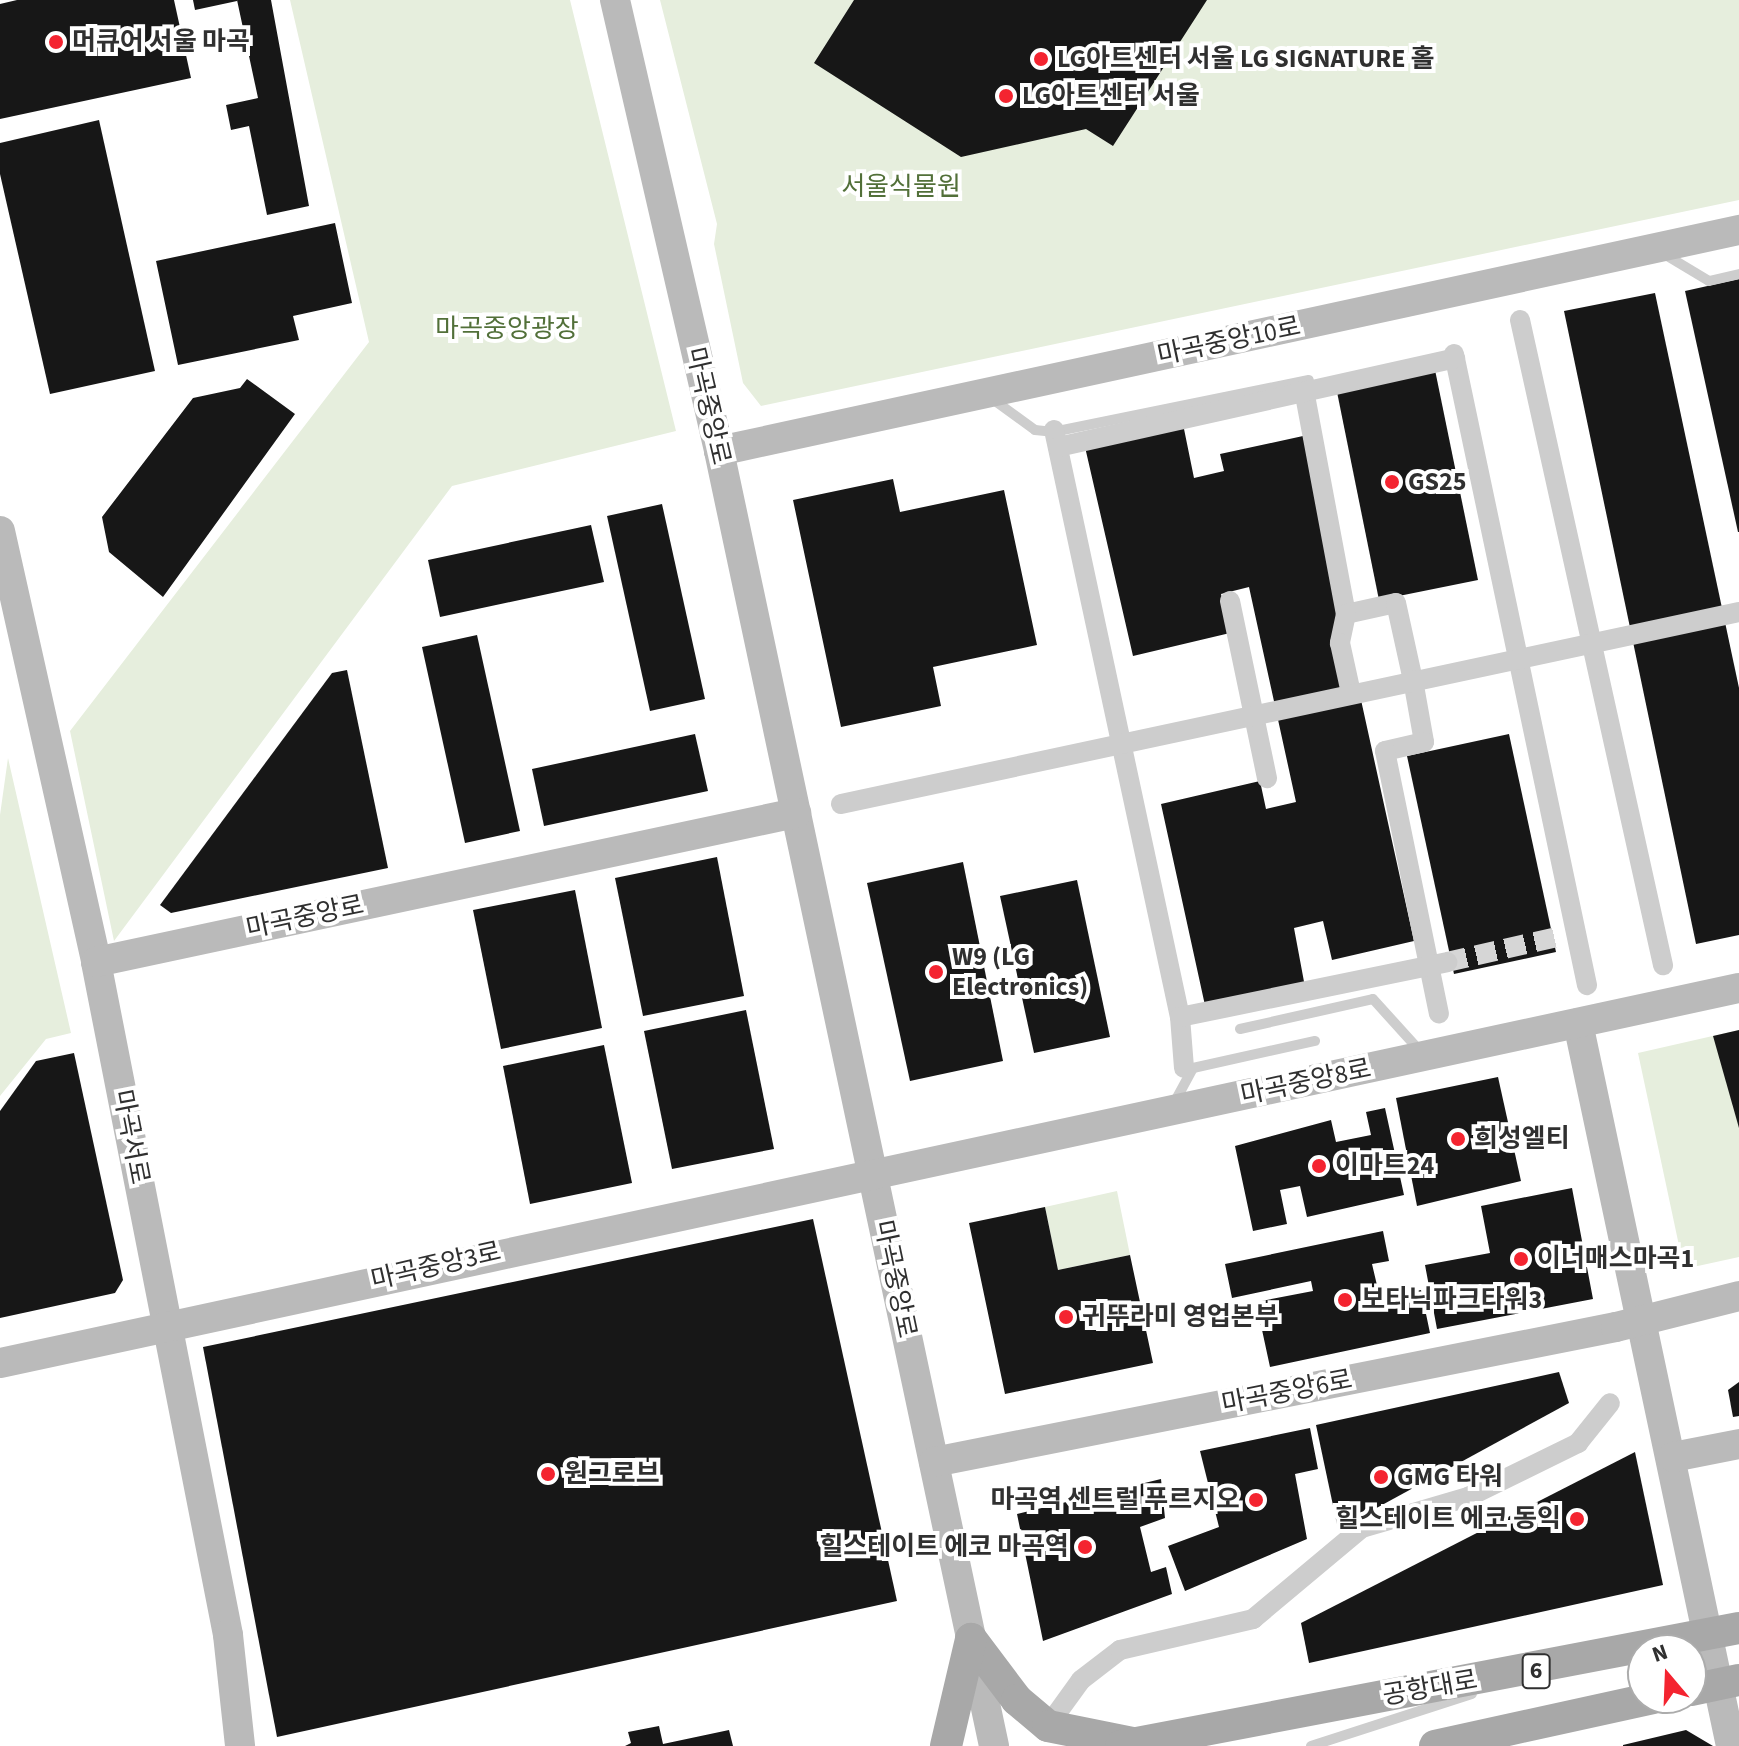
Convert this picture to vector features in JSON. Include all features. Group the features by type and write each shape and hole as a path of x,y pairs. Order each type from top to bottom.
{"main road":[{"name":"공항대로","path":"1126,1745 1546,1669 1725,1631"},
{"path":"971,1639 1017,1700 1048,1726 1126,1745"},
{"path":"946,1746 971,1639"},
{"name":"6","path":"1435,1746 1627,1704"}],"street":[{"name":"마곡중앙로","path":"615,0 719,451 994,1746"},
{"name":"마곡중앙10로","path":"719,451 1739,230"},
{"path":"1520,320 1663,965"},
{"path":"1184,1068 1180,1017 1055,437 1454,356 1516,658 1566,936 1587,985"},
{"path":"1305,387 1346,614 1340,643 1351,693"},
{"name":"마곡서로","path":"0,531 96,962 228,1635 240,1746"},
{"path":"1230,601 1267,778"},
{"path":"1346,614 1396,603 1424,742 1385,751 1438,964 1439,1014"},
{"path":"841,804 1121,741 1739,612"},
{"name":"마곡중앙로","path":"96,962 796,813"},
{"path":"1180,1017 1438,964"},
{"name":"마곡중앙8로","path":"873,1175 1739,988"},
{"path":"1578,1023 1640,1322 1673,1457 1725,1631 1717,1685 1731,1746"},
{"name":"마곡중앙3로","path":"0,1363 873,1175"},
{"name":"마곡중앙6로","path":"934,1462 1640,1322 1739,1296"},
{"path":"1055,1716 1081,1680 1120,1650 1253,1619 1362,1528 1468,1497 1578,1443 1610,1403"},
{"path":"1673,1457 1739,1444"}],"lane":[{"path":"1655,248 1709,281 1739,274"},
{"path":"987,394 1024,424 1055,437"},
{"path":"1240,1029 1373,999 1423,1056"},
{"path":"1169,1111 1193,1068 1315,1041"},
{"path":"1311,1746 1546,1669"}],"green space":[{"name":"마곡중앙광장","path":"290,0 570,0 676,431 452,486 114,941 70,731 369,342"},
{"name":"서울식물원","path":"660,0 1739,0 1739,200 761,406 743,383 714,244 717,224"},
{"path":"8,758 71,1033 46,1039 0,1096 0,815"},
{"path":"1739,1030 1739,1257 1684,1269 1638,1053"},
{"path":"1117,1191 1130,1255 1058,1270 1045,1207"}],"building":[{"path":"17,0 174,0 191,78 0,119 0,4"},
{"path":"193,0 237,0 237,1 195,10"},
{"path":"237,0 271,0 309,206 267,215 249,126 231,130 226,105 258,98"},
{"name":"LG아트센터 서울","path":"854,0 1207,0 1113,146 1086,129 961,157 814,63"},
{"path":"99,120 155,371 50,394 0,174 0,143"},
{"path":"335,223 352,303 293,316 299,340 178,365 156,261"},
{"path":"1739,279 1739,532 1738,532 1685,291"},
{"path":"1655,293 1739,688 1739,935 1696,944 1564,311"},
{"path":"1434,365 1478,580 1379,600 1336,387"},
{"path":"247,379 295,414 163,597 109,552 102,517 193,398 240,388"},
{"path":"1183,424 1194,478 1224,471 1220,454 1303,436 1414,941 1332,960 1323,921 1294,928 1305,987 1206,1010 1161,804 1260,781 1266,809 1296,802 1249,587 1221,594 1230,633 1133,656 1085,447"},
{"path":"893,479 900,512 1004,490 1037,645 933,667 941,706 841,727 793,500"},
{"path":"662,504 705,699 650,711 607,516"},
{"path":"591,525 604,582 440,617 428,560"},
{"path":"477,635 520,831 465,843 422,647"},
{"path":"347,670 388,868 171,913 160,905 332,673"},
{"path":"695,734 708,791 544,826 532,769"},
{"path":"1509,734 1556,952 1454,974 1407,756"},
{"path":"717,857 744,996 643,1016 615,878"},
{"name":"W9 (LG Electronics)","path":"963,862 1003,1061 910,1081 867,883"},
{"path":"1077,880 1110,1037 1034,1053 1000,896"},
{"path":"575,890 602,1028 501,1049 473,910"},
{"path":"746,1010 774,1149 672,1169 644,1031"},
{"path":"1739,1030 1739,1128 1713,1036"},
{"path":"604,1045 632,1183 530,1204 503,1066"},
{"path":"74,1053 123,1280 115,1293 0,1318 0,1111 36,1061"},
{"name":"희성엘티","path":"1498,1077 1521,1181 1417,1206 1396,1098"},
{"name":"이마트24","path":"1385,1108 1404,1195 1307,1217 1300,1186 1280,1190 1287,1224 1253,1231 1235,1146 1331,1120 1336,1142 1371,1135 1366,1112"},
{"name":"이너매스마곡1","path":"1572,1188 1593,1299 1437,1329 1425,1265 1490,1253 1481,1206"},
{"name":"귀뚜라미 영업본부","path":"1045,1207 1058,1270 1130,1255 1153,1363 1005,1394 969,1223"},
{"name":"원그로브","path":"813,1219 897,1601 277,1737 203,1347"},
{"name":"보타닉파크타워3","path":"1383,1231 1389,1261 1372,1264 1380,1298 1421,1290 1430,1333 1270,1367 1256,1302 1313,1291 1311,1281 1232,1298 1225,1264"},
{"name":"GMG 타워","path":"1559,1372 1569,1403 1338,1529 1316,1425"},
{"path":"1739,1382 1739,1416 1733,1417 1728,1390"},
{"name":"마곡역 센트럴 푸르지오","path":"1310,1428 1318,1469 1295,1474 1307,1539 1185,1591 1168,1546 1219,1527 1200,1451"},
{"name":"힐스테이트 에코 동익","path":"1635,1452 1663,1585 1309,1663 1301,1623"},
{"name":"힐스테이트 에코 마곡역","path":"1161,1479 1165,1518 1140,1527 1151,1572 1166,1567 1172,1594 1043,1641 1017,1514"},
{"path":"659,1726 663,1744 729,1730 733,1746 625,1746 631,1743 628,1732"},
{"path":"1686,1730 1713,1746 1623,1746 1623,1745"}],"tunnel":[{"path":"1447,962 1557,937"}],"place":[{"name":"머큐어 서울 마곡","path":"56,42"},
{"name":"LG아트센터 서울 LG SIGNATURE 홀","path":"1041,59"},
{"name":"LG아트센터 서울","path":"1006,96"},
{"name":"GS25","path":"1392,482"},
{"name":"W9 (LG Electronics)","path":"936,972"},
{"name":"희성엘티","path":"1458,1139"},
{"name":"이마트24","path":"1319,1166"},
{"name":"이너매스마곡1","path":"1521,1259"},
{"name":"보타닉파크타워3","path":"1345,1300"},
{"name":"귀뚜라미 영업본부","path":"1066,1317"},
{"name":"원그로브","path":"548,1474"},
{"name":"GMG 타워","path":"1381,1477"},
{"name":"마곡역 센트럴 푸르지오","path":"1256,1500"},
{"name":"힐스테이트 에코 동익","path":"1577,1519"},
{"name":"힐스테이트 에코 마곡역","path":"1085,1547"}]}
